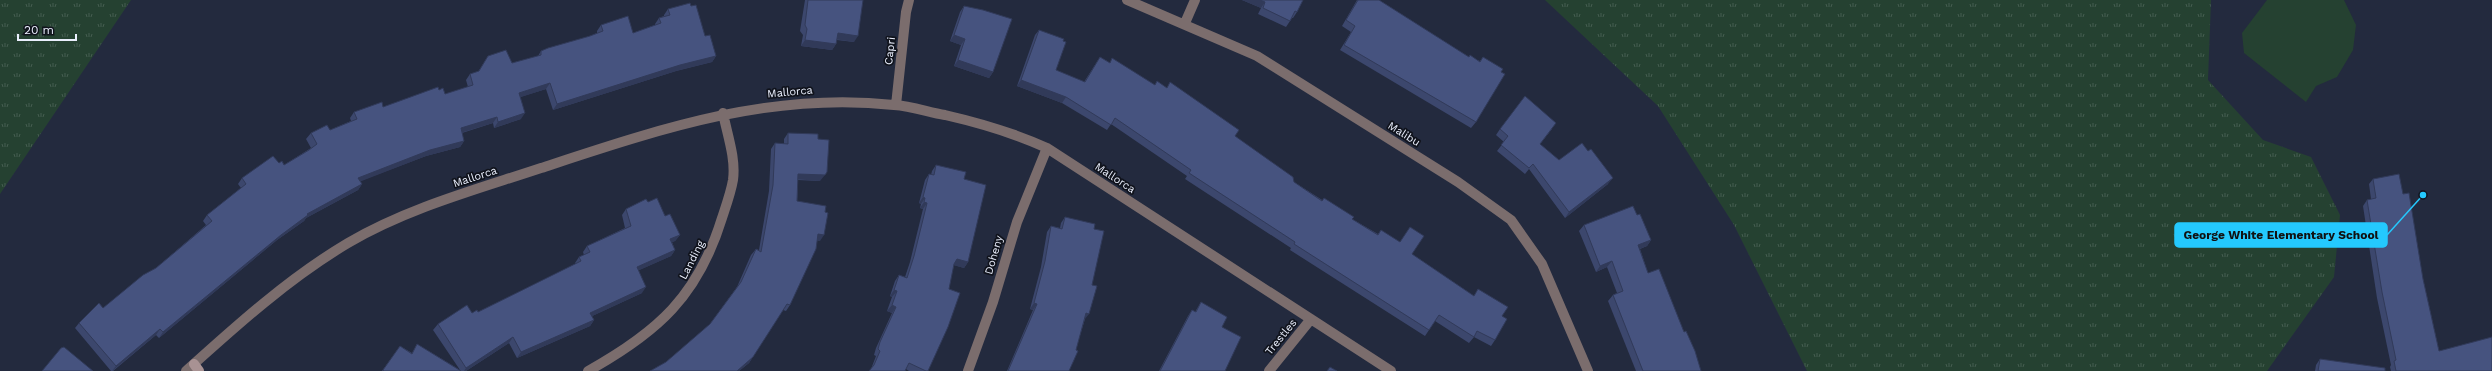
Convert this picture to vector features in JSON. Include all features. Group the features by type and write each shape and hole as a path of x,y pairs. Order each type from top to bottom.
{"street":[{"name":"Capri","path":"896,105 906,12 909,0"},
{"name":"Malibu","path":"1127,0 1184,23 1257,56 1458,182 1511,220 1542,264 1584,370"},
{"path":"1184,23 1195,0"},
{"name":"Mallorca","path":"193,369 309,268 350,242 411,211 629,140 723,114 790,103 841,101 896,105 969,121 1020,136 1047,148 1391,371"},
{"name":"Landing","path":"588,371 626,350 664,318 692,287 710,254 733,179 732,153 723,114"},
{"name":"Doheny","path":"968,371 993,302 1016,222 1047,148"},
{"name":"Trestles","path":"1269,371 1311,319"}],"green space":[{"path":"0,0 131,0 0,194"},
{"path":"1545,0 2211,0 2208,80 2263,140 2311,157 2340,215 2334,277 2267,371 1807,371 1734,225 1658,106"},
{"path":"2267,0 2344,0 2356,25 2353,50 2337,77 2316,86 2306,102 2244,53 2242,33"}],"building":[{"path":"808,0 863,0 858,36 838,33 836,44 805,40"},
{"path":"1260,0 1303,0 1297,12 1295,11 1290,21 1263,8 1265,2"},
{"path":"1358,0 1379,0 1469,57 1470,55 1480,62 1483,57 1503,69 1501,72 1505,74 1476,122 1344,45 1355,26 1346,20"},
{"path":"690,3 691,6 696,5 705,36 710,35 716,56 680,65 557,104 550,83 519,93 525,113 498,122 497,117 461,128 464,141 430,150 358,178 362,184 307,214 308,215 281,235 163,332 160,329 116,366 79,323 99,303 103,308 143,275 156,268 212,221 207,215 246,184 242,178 273,156 279,163 282,161 284,165 317,144 311,133 327,125 330,130 357,119 354,112 382,102 383,107 438,87 439,90 443,88 445,94 473,85 470,74 479,71 488,56 506,50 512,63 541,55 541,51 603,31 601,25 628,16 633,33 661,23 659,18 670,15 668,9"},
{"path":"964,6 1012,19 993,72 958,60 965,39 954,35"},
{"path":"1039,30 1064,39 1063,41 1066,42 1056,70 1085,82 1100,57 1110,63 1112,58 1155,85 1157,81 1167,88 1170,82 1239,130 1235,136 1293,177 1294,182 1322,201 1324,198 1354,217 1352,219 1378,235 1381,230 1400,242 1410,227 1424,236 1412,254 1474,296 1478,289 1508,307 1502,316 1507,319 1495,340 1477,331 1474,337 1439,315 1429,330 1294,244 1295,242 1189,173 1191,170 1115,118 1111,125 1066,97 1021,80"},
{"path":"1525,96 1556,123 1540,144 1559,160 1582,143 1588,151 1591,149 1613,178 1569,212 1533,164 1529,168 1501,145 1508,136 1500,129"},
{"path":"788,133 818,134 818,139 829,140 827,172 825,175 798,174 797,201 826,206 825,212 828,213 824,235 818,234 816,249 790,305 787,304 753,357 737,371 650,371 666,362 710,324 741,282 756,249 761,252 773,185 775,143 788,144"},
{"path":"936,165 966,172 964,179 986,185 968,262 957,259 954,264 949,289 960,293 948,327 928,371 909,363 905,371 869,371 874,365 880,351 878,349 880,342 896,307 892,305 897,291 894,290 899,275 907,278 927,203 924,202 925,198 923,197 929,174 934,175"},
{"path":"2399,174 2403,194 2409,193 2423,279 2439,351 2492,337 2492,371 2396,371 2394,361 2396,360 2382,292 2367,200 2376,198 2373,179"},
{"path":"657,198 665,216 670,214 680,235 670,239 675,250 637,267 646,287 590,313 594,320 521,352 513,337 466,368 438,324 467,305 472,313 477,310 478,312 581,261 579,257 590,252 587,246 631,226 626,209 646,199 648,202"},
{"path":"1633,206 1637,215 1640,214 1651,240 1638,245 1648,273 1659,269 1684,332 1686,331 1695,351 1701,371 1643,371 1613,295 1623,291 1612,261 1600,266 1584,225"},
{"path":"1065,217 1095,224 1094,229 1104,231 1092,285 1097,286 1089,314 1086,313 1076,350 1078,351 1069,371 1008,371 1037,304 1034,303 1045,261 1051,226 1062,229"},
{"path":"1201,302 1227,317 1222,327 1241,337 1225,371 1160,371 1192,310 1196,312"},
{"path":"417,344 461,371 383,370 400,346 412,354"},
{"path":"64,347 93,371 42,371 61,348"},
{"path":"2320,359 2385,368 2385,371 2318,371"},
{"path":"1330,367 1337,371 1327,371"}],"place":[{"name":"George White Elementary School","path":"2423,195"}]}
